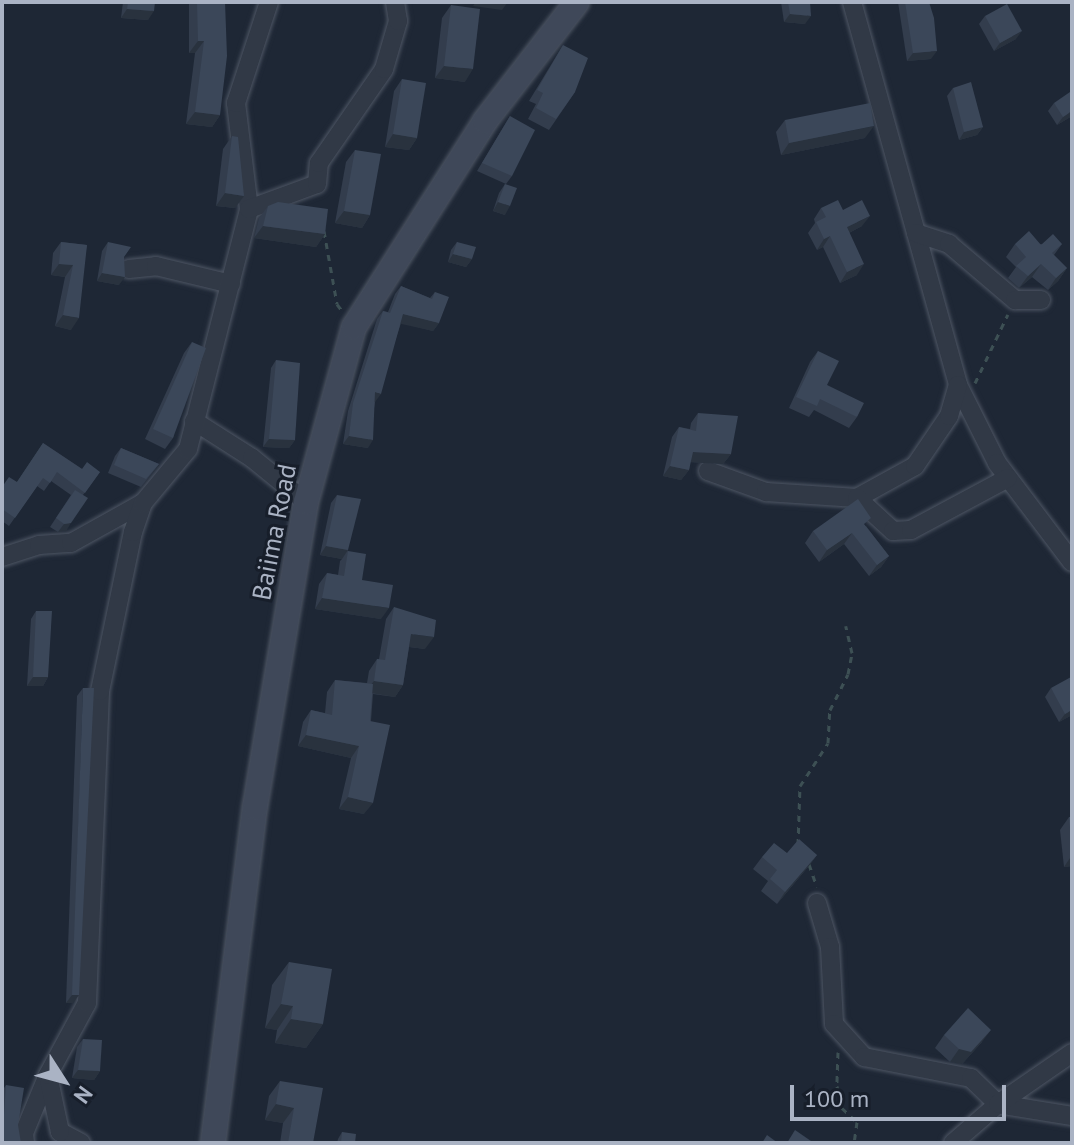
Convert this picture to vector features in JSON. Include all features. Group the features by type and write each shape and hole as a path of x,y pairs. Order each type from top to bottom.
{"street":[{"path":"2,557 39,545 71,543 143,503 188,449 249,209 236,103 269,2"},
{"name":"Baiima Road","path":"213,1143 255,807 306,502 354,327 485,121 577,2"},
{"path":"852,2 958,385 1008,478 1072,562"},
{"path":"249,209 317,184 319,163 384,69 398,21 389,4"},
{"path":"916,233 949,244 1015,300 1041,300"},
{"path":"129,269 168,268 231,284"},
{"path":"708,471 766,492 857,498 915,466 949,416 958,385"},
{"path":"194,421 252,458 306,502"},
{"path":"857,498 893,531 911,530 1008,478"},
{"path":"25,1143 24,1133 48,1075 87,1003 100,691 143,503"},
{"path":"817,903 830,947 838,1032 864,1057 971,1078 998,1104 1072,1116"},
{"path":"953,1143 998,1104 1072,1053"},
{"path":"48,1075 60,1132 81,1143"}],"path":[{"path":"324,228 337,304 354,327"},
{"path":"966,404 1015,300"},
{"path":"799,853 800,786 828,743 830,710 848,674 852,653 846,626"},
{"path":"806,861 814,870 817,903"},
{"path":"838,1032 837,1086 842,1108 857,1122 854,1143"}],"building":[{"path":"128,2 155,2 154,11 127,9"},
{"path":"197,2 225,2 227,56 220,115 195,112 204,41 198,41"},
{"path":"788,2 810,2 811,16 790,14"},
{"path":"905,2 929,2 937,51 913,53"},
{"path":"1007,4 1022,31 1000,43 985,16"},
{"path":"451,5 480,9 473,69 444,66"},
{"path":"563,45 588,58 575,92 556,119 536,108 543,93 537,90"},
{"path":"402,79 426,83 417,138 393,134"},
{"path":"971,82 983,127 964,132 953,88"},
{"path":"1070,92 1072,111 1063,117 1054,103"},
{"path":"870,103 874,126 789,143 785,120"},
{"path":"510,116 535,130 512,176 482,163"},
{"path":"232,136 238,137 244,196 225,193"},
{"path":"355,150 381,154 370,215 344,211"},
{"path":"505,184 517,188 510,206 498,202"},
{"path":"838,200 843,210 862,200 870,216 847,227 864,264 847,272 830,236 824,239 816,222 826,217 821,208"},
{"path":"278,202 328,209 325,234 263,226 268,206"},
{"path":"1029,231 1041,245 1053,234 1062,244 1052,253 1067,268 1056,278 1041,264 1028,276 1016,266 1026,257 1015,244"},
{"path":"61,242 87,245 79,318 63,315 73,265 59,264"},
{"path":"108,242 131,247 124,257 125,277 102,273"},
{"path":"457,242 476,247 472,259 453,254"},
{"path":"401,286 432,299 435,292 449,297 439,323 403,314 381,394 375,392 373,440 349,436 353,403 383,311 390,313"},
{"path":"192,342 206,348 173,438 153,429"},
{"path":"818,351 839,361 827,385 864,403 857,417 820,399 817,406 796,397"},
{"path":"276,360 300,363 295,440 269,439"},
{"path":"698,413 738,416 731,454 693,452 689,470 670,466 679,427 696,431"},
{"path":"43,443 82,469 87,462 100,472 85,493 57,472 50,483 43,478 15,518 2,509 2,487 9,477 17,482"},
{"path":"121,448 159,464 146,479 114,465"},
{"path":"75,490 88,498 71,523 64,524 56,518"},
{"path":"337,495 361,499 348,550 326,546"},
{"path":"858,499 871,518 864,524 889,556 877,565 852,533 827,550 813,531"},
{"path":"348,551 366,554 362,580 393,585 389,608 322,598 327,573 344,576"},
{"path":"394,607 436,620 434,637 411,634 403,685 374,681 377,659 385,660"},
{"path":"36,611 52,611 48,677 33,677"},
{"path":"1071,677 1072,710 1065,714 1051,688"},
{"path":"335,680 373,684 370,721 390,725 373,803 348,797 359,746 306,735 311,710 332,715"},
{"path":"83,688 94,688 79,995 72,995"},
{"path":"1069,817 1072,817 1072,849"},
{"path":"799,839 817,855 785,892 770,879 777,870 762,857 774,843 787,853"},
{"path":"289,962 332,969 323,1024 291,1019 293,1006 281,1004"},
{"path":"968,1008 991,1030 971,1052 959,1049 944,1035"},
{"path":"83,1039 102,1040 100,1071 78,1070"},
{"path":"280,1081 323,1088 313,1143 288,1143 294,1108 276,1104"},
{"path":"6,1085 24,1088 18,1125 21,1143 2,1143"},
{"path":"795,1130 811,1141 787,1143"},
{"path":"342,1132 356,1134 355,1143 341,1143"},
{"path":"767,1135 778,1143 762,1143"}]}
